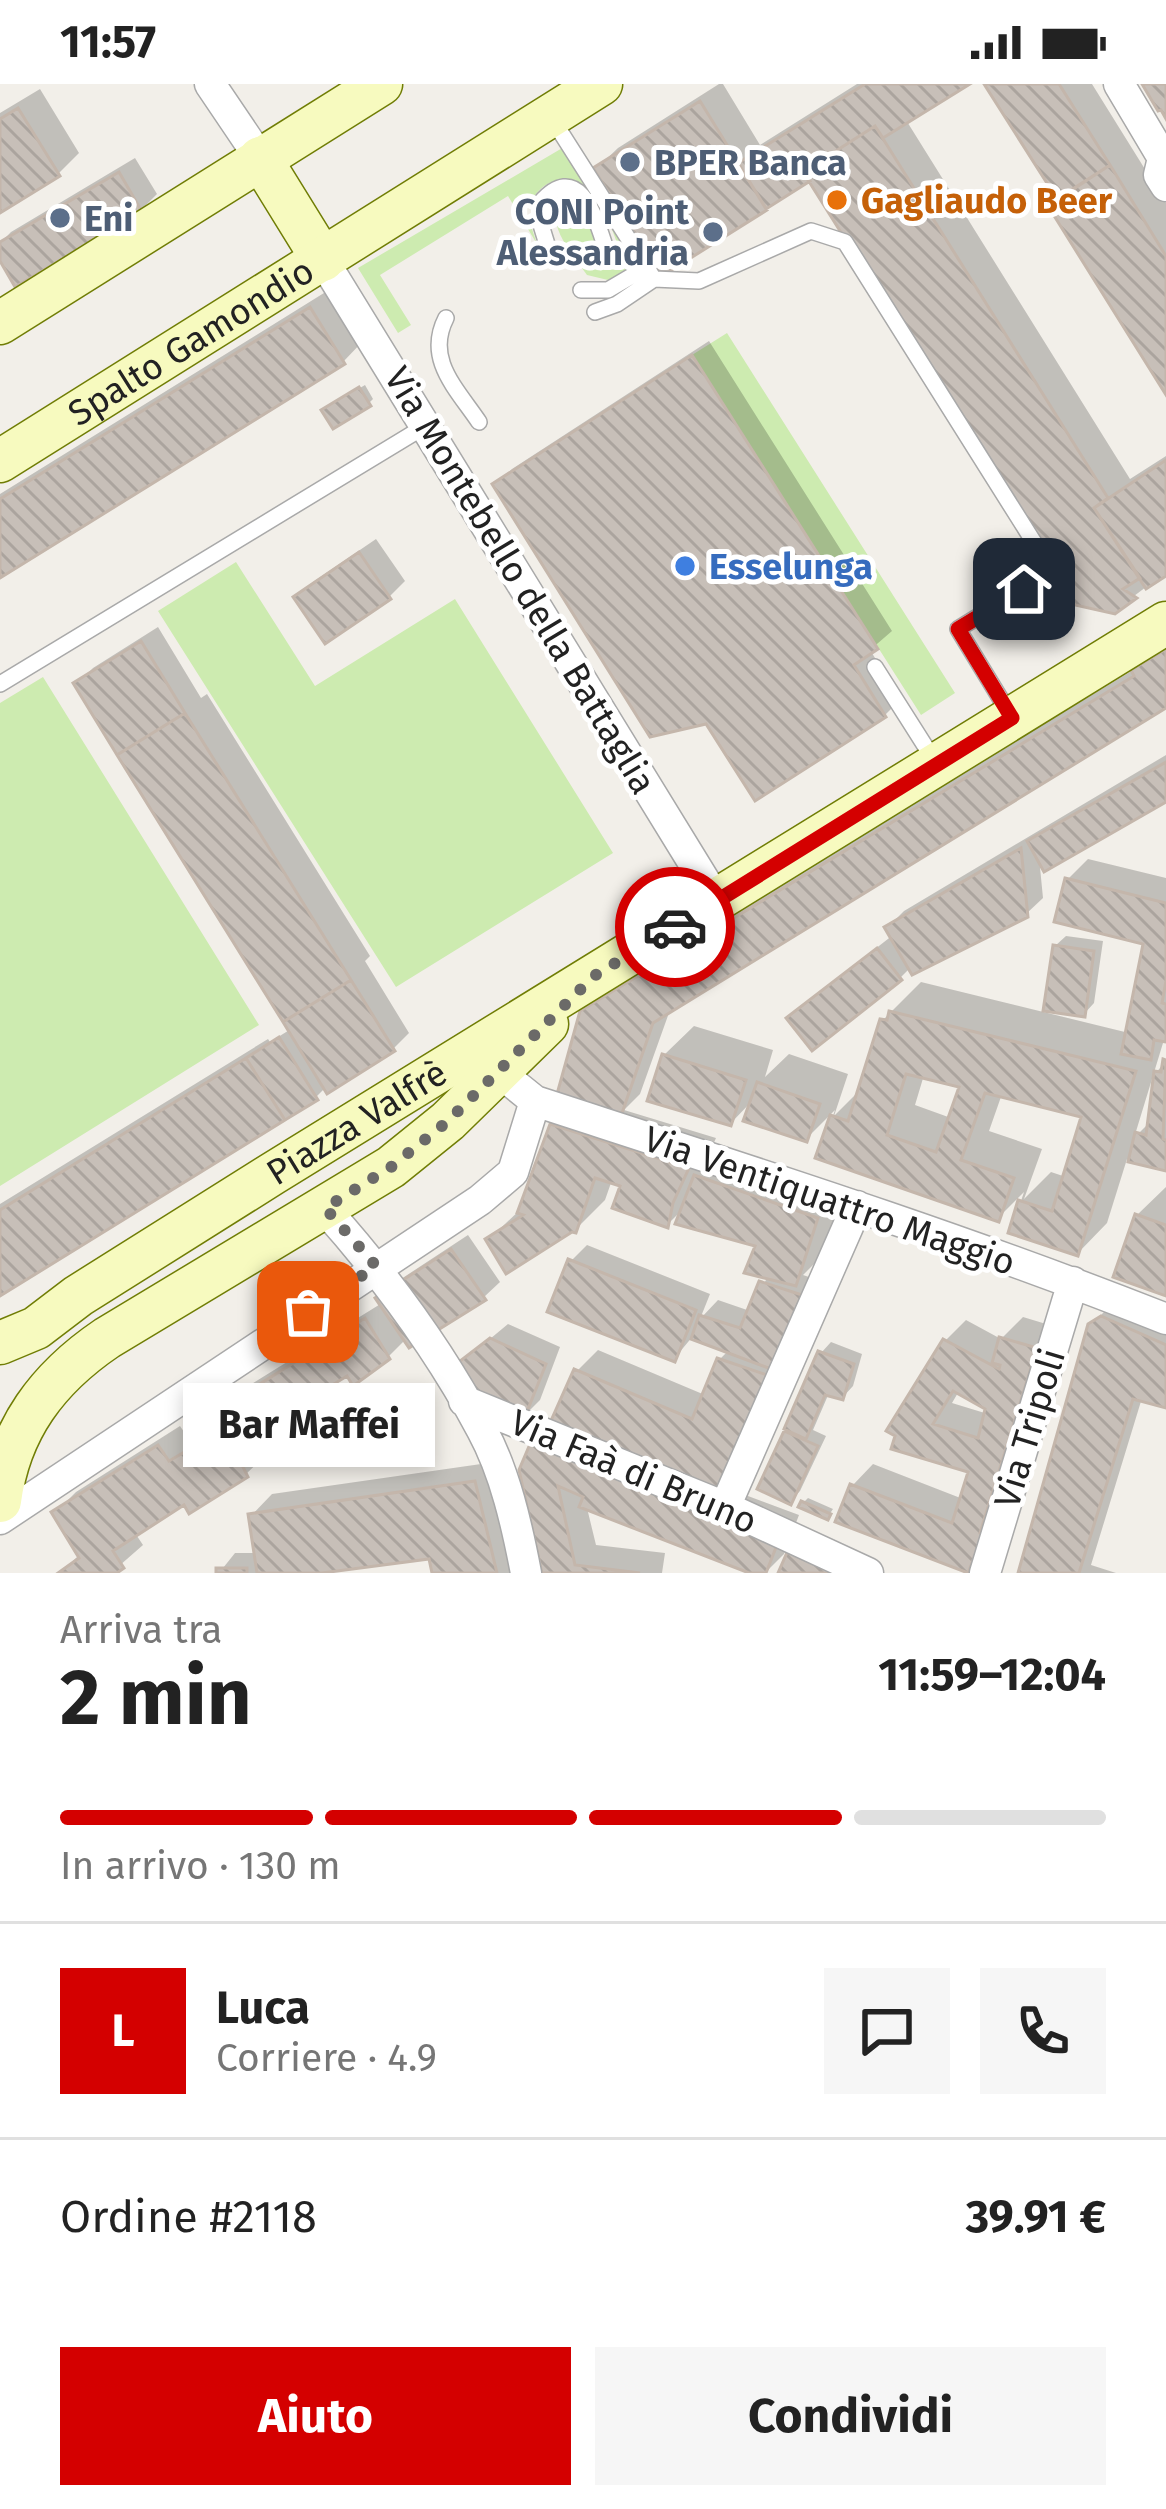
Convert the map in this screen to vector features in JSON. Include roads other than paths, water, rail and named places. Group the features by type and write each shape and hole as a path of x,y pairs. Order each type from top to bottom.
{"street":[{"path":"210,84 260,158"},
{"path":"0,323 381,84"},
{"path":"323,260 601,84"},
{"path":"1120,84 1165,166"},
{"name":"Spalto Gamondio","path":"0,461 323,260 260,158"},
{"name":"Via Montebello della Battaglia","path":"323,260 717,901"},
{"path":"594,976 1166,623"},
{"name":"Piazza Valfrè","path":"0,1501 6,1450 52,1382 80,1357 405,1156 500,1072 594,976"},
{"name":"Piazza Valfrè","path":"8,1354 136,1259 594,976"},
{"name":"Via Ventiquattro Maggio","path":"500,1072 536,1102 857,1206 1166,1319"},
{"path":"0,1519 480,1200 513,1172 536,1102"},
{"path":"724,1507 857,1206"},
{"name":"Piazza Valfrè","path":"325,1208 376,1266 484,1433 518,1528 526,1573"},
{"name":"Via Tripoli","path":"985,1573 1073,1282"},
{"path":"8,1354 33,1409"},
{"name":"Via Faà di Bruno","path":"464,1401 724,1507 868,1573"}],"lane":[{"path":"550,117 651,273"},
{"path":"550,254 540,202 552,189 568,187 583,195 604,243"},
{"path":"580,290 608,290 651,273 699,281 811,231 845,242 1052,571 958,629 1012,718"},
{"path":"595,312 617,304 651,273"},
{"path":"446,318 436,337 438,355 479,422"},
{"path":"0,684 428,425"},
{"path":"875,667 937,764"}],"place":[{"name":"BPER Banca","path":"630,162"},
{"name":"Gagliaudo Beer","path":"837,200"},
{"name":"Eni","path":"60,218"},
{"name":"CONI Point Alessandria","path":"713,232"},
{"name":"Esselunga","path":"685,566"},
{"name":"Bar Maffei","path":"308,1312"}]}
